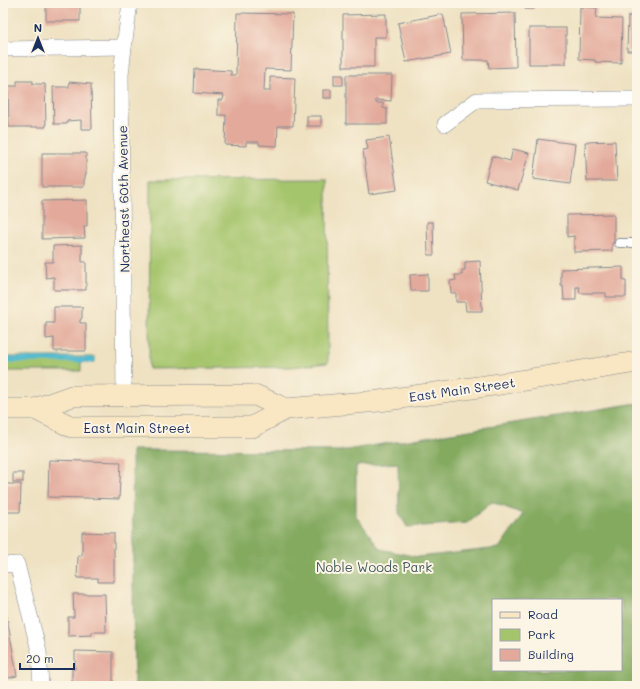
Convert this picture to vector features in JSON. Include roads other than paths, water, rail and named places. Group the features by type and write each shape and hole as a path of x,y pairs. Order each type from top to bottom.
{"main road":[{"name":"East Main Street","path":"35,409 72,427 252,427 286,409 379,401 500,384 637,362"},
{"name":"East Main Street","path":"3,409 35,409 72,396 255,395 286,409"}],"street":[{"name":"Northeast 60th Avenue","path":"124,396 121,82 130,3"},
{"path":"3,49 124,47"},
{"path":"445,124 477,100 637,99"},
{"path":"10,565 39,652 41,686"}],"lane":[{"path":"619,243 637,243"}],"waterway":[{"path":"6,360 93,360"}],"park label":[{"name":"Noble Woods Park","path":"374,566"}]}
